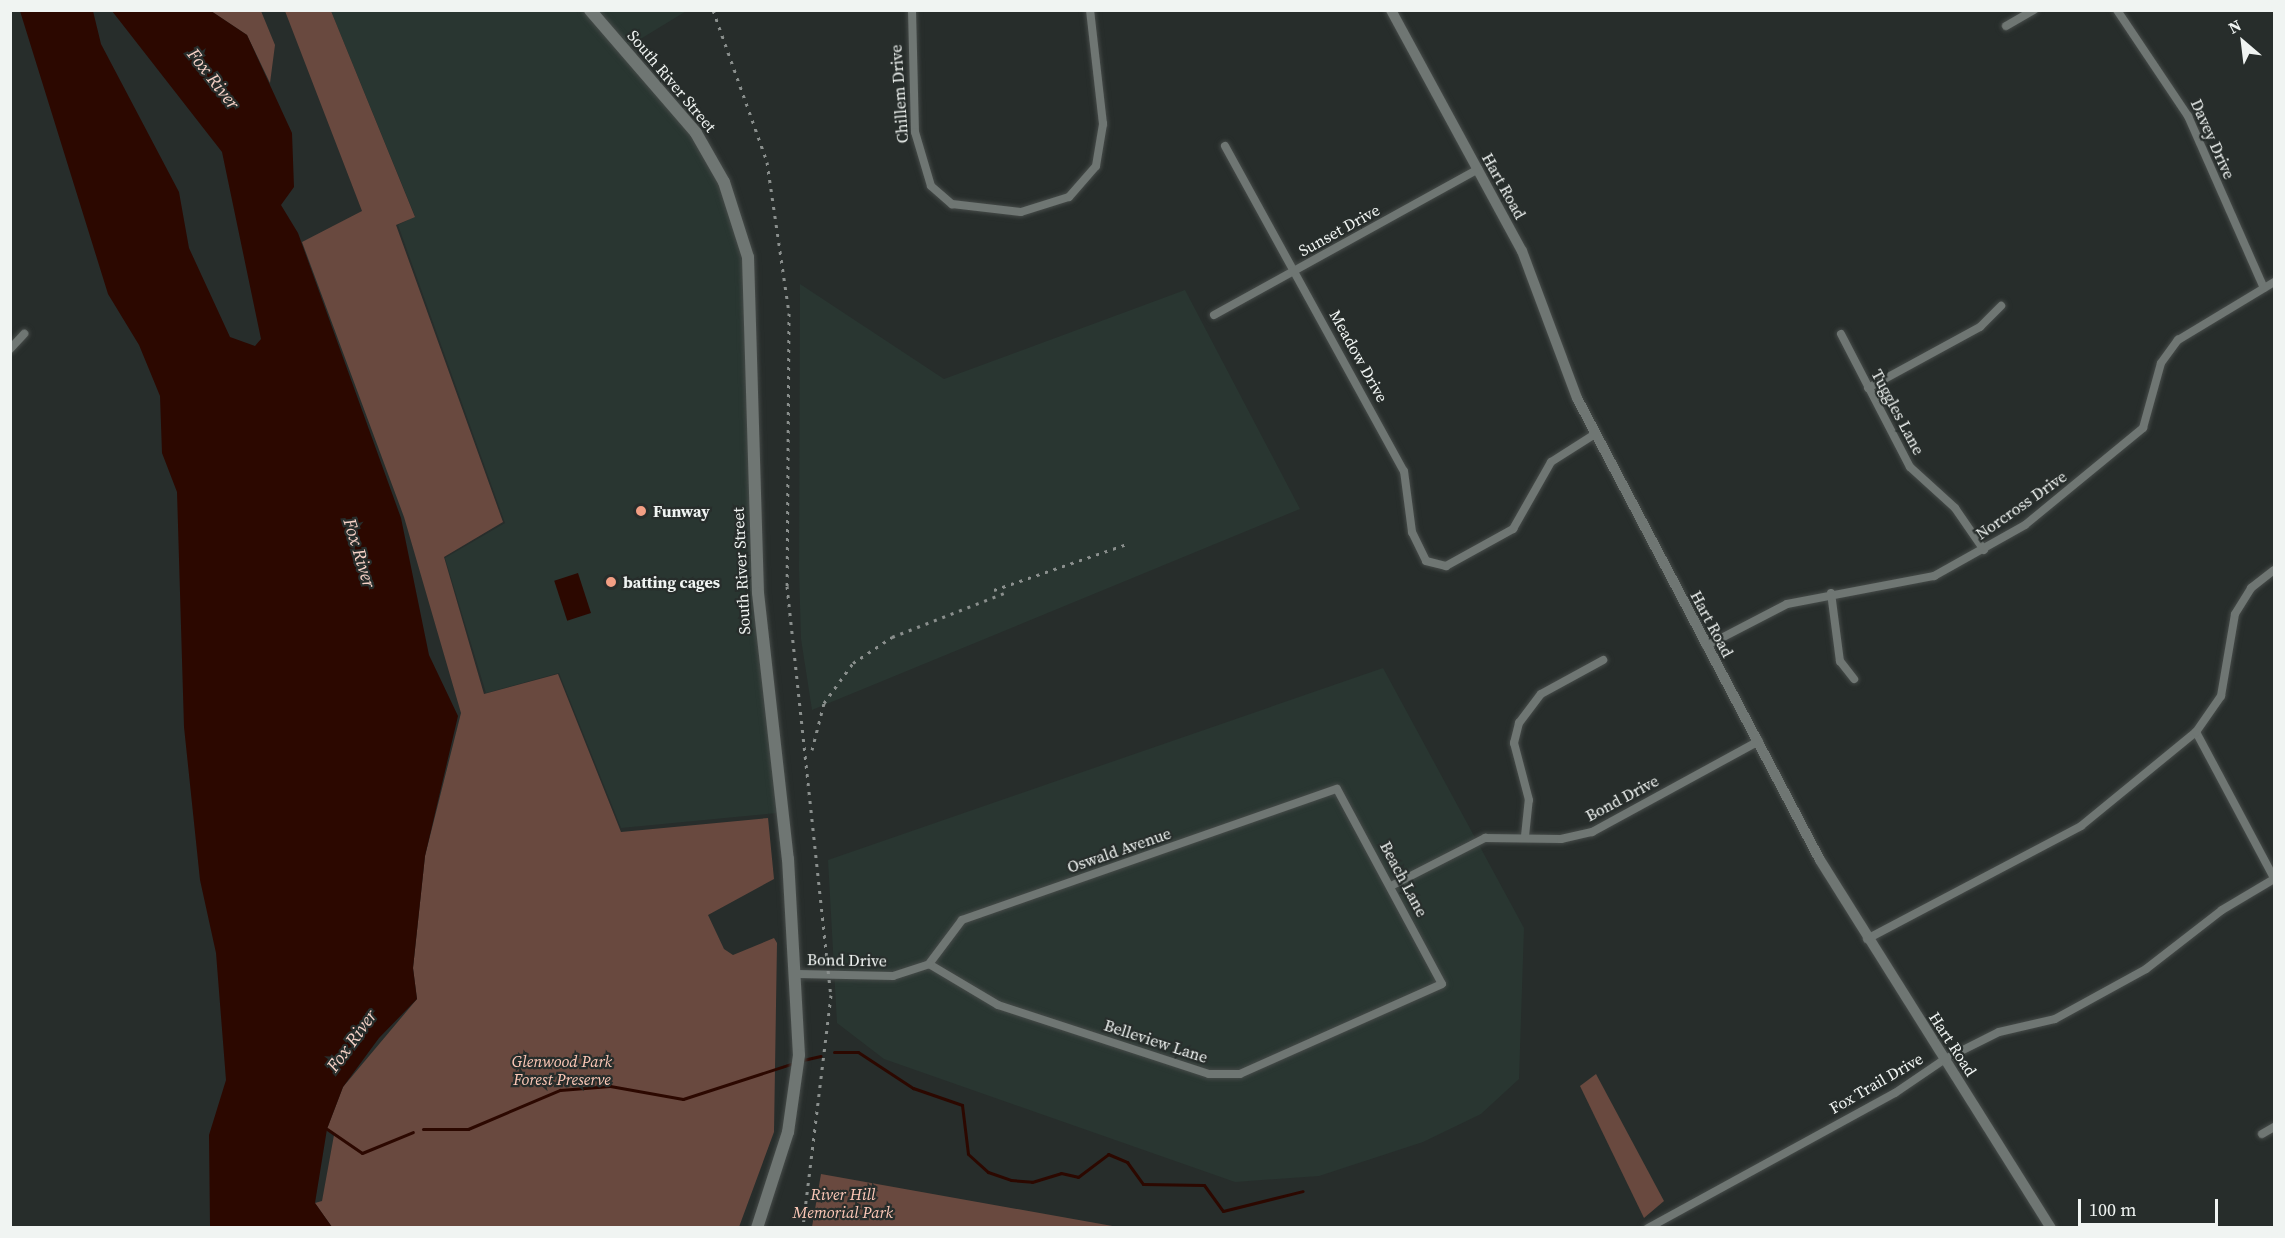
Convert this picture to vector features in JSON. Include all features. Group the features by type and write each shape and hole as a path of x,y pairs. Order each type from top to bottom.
{"main road":[{"name":"South River Street","path":"590,10 696,133 724,182 744,237 752,297 762,649 798,974 799,1055 788,1132 777,1176 757,1227"}],"street":[{"name":"Chillem Drive","path":"912,10 915,132 931,186 952,204 1021,212 1069,197 1096,166 1103,124 1090,10"},
{"name":"Hart Road","path":"1391,10 1522,251 1562,367 1706,646 1867,939 1946,1059 2051,1227"},
{"path":"2006,26 2034,10"},
{"name":"Davey Drive","path":"2117,10 2188,116 2264,288"},
{"name":"Meadow Drive","path":"1225,146 1296,271 1409,482 1410,519 1418,548 1436,566 1456,561 1513,529 1551,462 1595,434"},
{"name":"Sunset Drive","path":"1214,315 1478,170"},
{"name":"Norcross Drive","path":"1706,646 1787,604 1831,593 1908,584 1984,550 2063,496 2138,434 2149,420 2161,363 2178,339 2274,282"},
{"path":"1868,388 1980,327 2001,306"},
{"path":"10,349 24,334"},
{"name":"Tuggles Lane","path":"1840,334 1910,467 1955,508 1984,550"},
{"path":"1867,939 2081,826 2196,732 2222,696 2235,614 2251,588 2274,570"},
{"path":"1831,593 1840,661 1854,679"},
{"path":"1525,836 1529,800 1514,743 1519,723 1541,694 1603,660"},
{"path":"2196,732 2274,879"},
{"name":"Bond Drive","path":"1391,886 1478,841 1525,836 1561,839 1592,832 1759,741"},
{"name":"Beach Lane","path":"1337,789 1442,984"},
{"name":"Oswald Avenue","path":"929,964 962,920 1337,789"},
{"name":"Fox Trail Drive","path":"1648,1227 1894,1093 1946,1059 1999,1032 2055,1019 2146,969 2222,910 2274,879"},
{"name":"Bond Drive","path":"798,974 892,976 929,964"},
{"name":"Belleview Lane","path":"929,964 999,1005 1224,1076 1240,1074 1442,984"},
{"path":"2262,1134 2274,1127"}],"shaded area":[{"path":"688,10 629,46 598,11"},
{"path":"331,11 585,11 683,122 709,164 729,207 745,272 750,543 777,813 621,828 559,673 486,693 445,558 505,523 398,225 415,216"},
{"path":"800,284 944,379 1185,290 1300,509 812,710 801,639 799,570"},
{"path":"1383,668 1524,928 1519,1079 1481,1114 1423,1142 1319,1176 1235,1182 884,1059 837,1023 828,860"}],"green space":[{"path":"211,11 261,11 275,45 270,83 247,35"},
{"name":"Glenwood Park Forest Preserve","path":"285,11 331,11 415,217 396,225 503,522 444,557 484,694 558,674 621,832 768,818 774,879 708,915 724,949 733,955 774,938 777,943 774,1132 739,1227 332,1227 315,1203 322,1201 334,1135 327,1129 343,1087 417,999 413,968 425,856 461,713 404,517 302,242 362,211"},
{"path":"1596,1074 1664,1201 1644,1218 1580,1086"},
{"name":"River Hill Memorial Park","path":"821,1174 1118,1227 812,1227"}],"water":[{"name":"Fox River","path":"20,11 93,11 101,44 179,192 189,248 230,337 255,346 261,339 222,152 112,11 211,11 247,35 292,133 294,187 281,205 298,233 401,518 429,655 458,716 425,856 413,968 417,999 379,1038 343,1087 327,1129 315,1203 332,1227 210,1227 209,1135 226,1080 216,953 200,880 184,727 177,492 162,453 160,396 139,345 108,294"},
{"path":"578,573 591,613 567,621 554,581"}],"waterway":[{"path":"834,1052 858,1052 913,1088 962,1105 968,1154 988,1172 1011,1180 1032,1182 1061,1173 1078,1177 1108,1154 1127,1162 1143,1184 1204,1185 1223,1211 1303,1191"},
{"path":"803,1060 821,1056"},
{"path":"423,1129 468,1129 560,1090 610,1086 683,1099 794,1063"},
{"path":"327,1129 362,1153 413,1132"}],"railway":[{"path":"713,10 767,162 789,313 787,586 831,995 803,1228"},
{"path":"994,590 1127,544"},
{"path":"812,750 824,703 853,663 892,637 1007,592"}],"place":[{"name":"Funway","path":"641,511"},
{"name":"batting cages","path":"611,582"}]}
